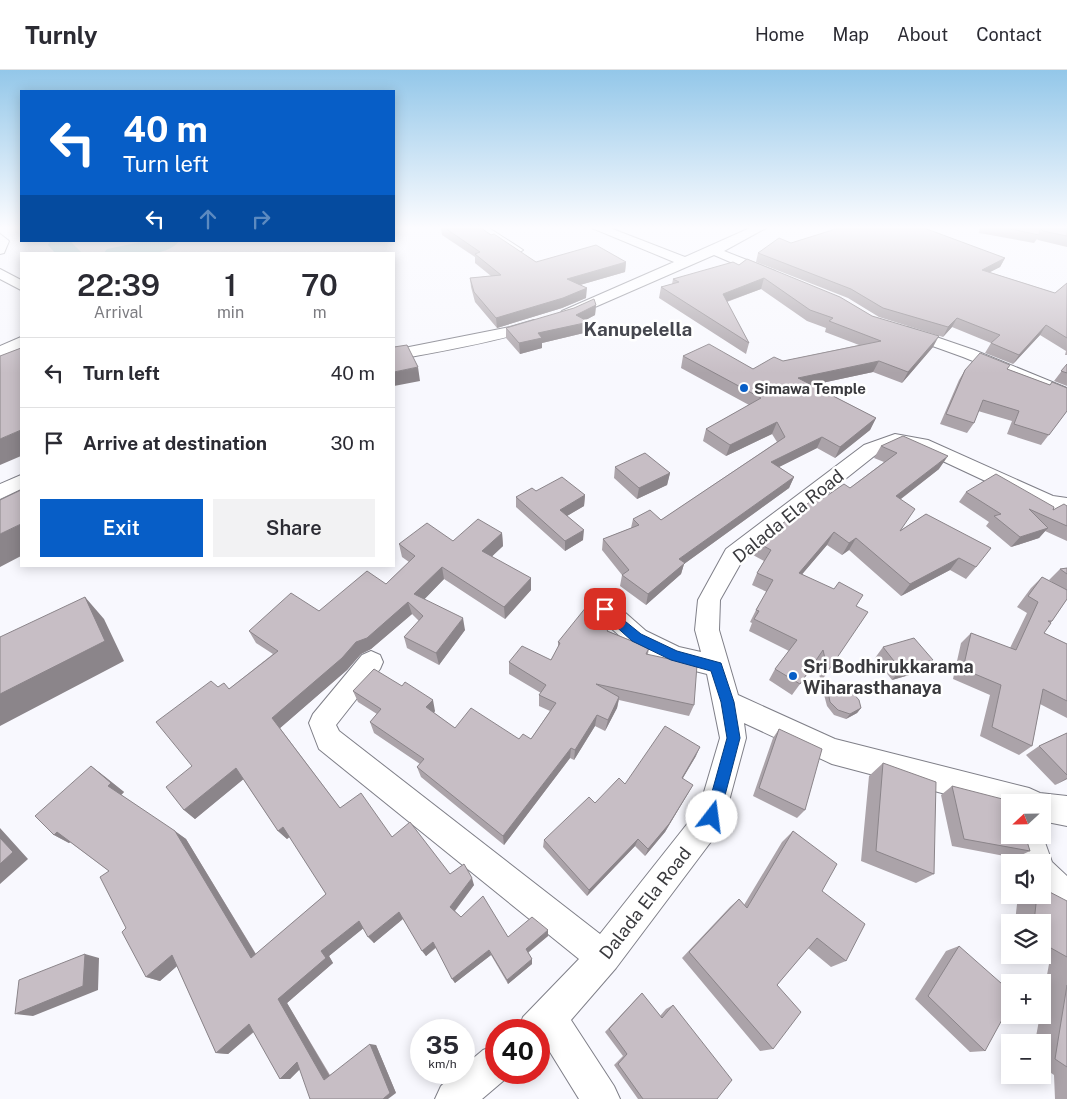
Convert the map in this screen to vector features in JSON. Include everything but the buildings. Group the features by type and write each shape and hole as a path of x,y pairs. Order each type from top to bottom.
{"street":[{"path":"5,276 20,285"},
{"path":"395,355 522,328 568,313 652,276"},
{"path":"775,276 787,281"},
{"path":"891,328 944,344 1013,370 1067,394"},
{"path":"0,352 20,342"},
{"name":"Dalada Ela Road","path":"547,1019 604,956 712,817 733,738 727,702 706,630 709,600 734,555 872,449 895,440 921,444 1050,503 1067,505"},
{"path":"0,492 20,482"},
{"path":"605,609 637,638 675,656 716,666"},
{"path":"371,662 322,723 329,740 572,934 604,956"},
{"path":"727,702 832,751 1001,795"},
{"path":"1051,808 1067,811"},
{"path":"1051,882 1067,899"},
{"path":"550,1034 601,1099"},
{"path":"454,1099 485,1072"}],"place":[{"name":"Simawa Temple","path":"744,388"},
{"name":"Sri Bodhirukkarama Wiharasthanaya","path":"793,676"}],"district":[{"name":"Kanupelella","path":"638,329"}],"route":[{"path":"605,609 637,638 675,656 716,666 727,702 733,738 712,817"}]}
